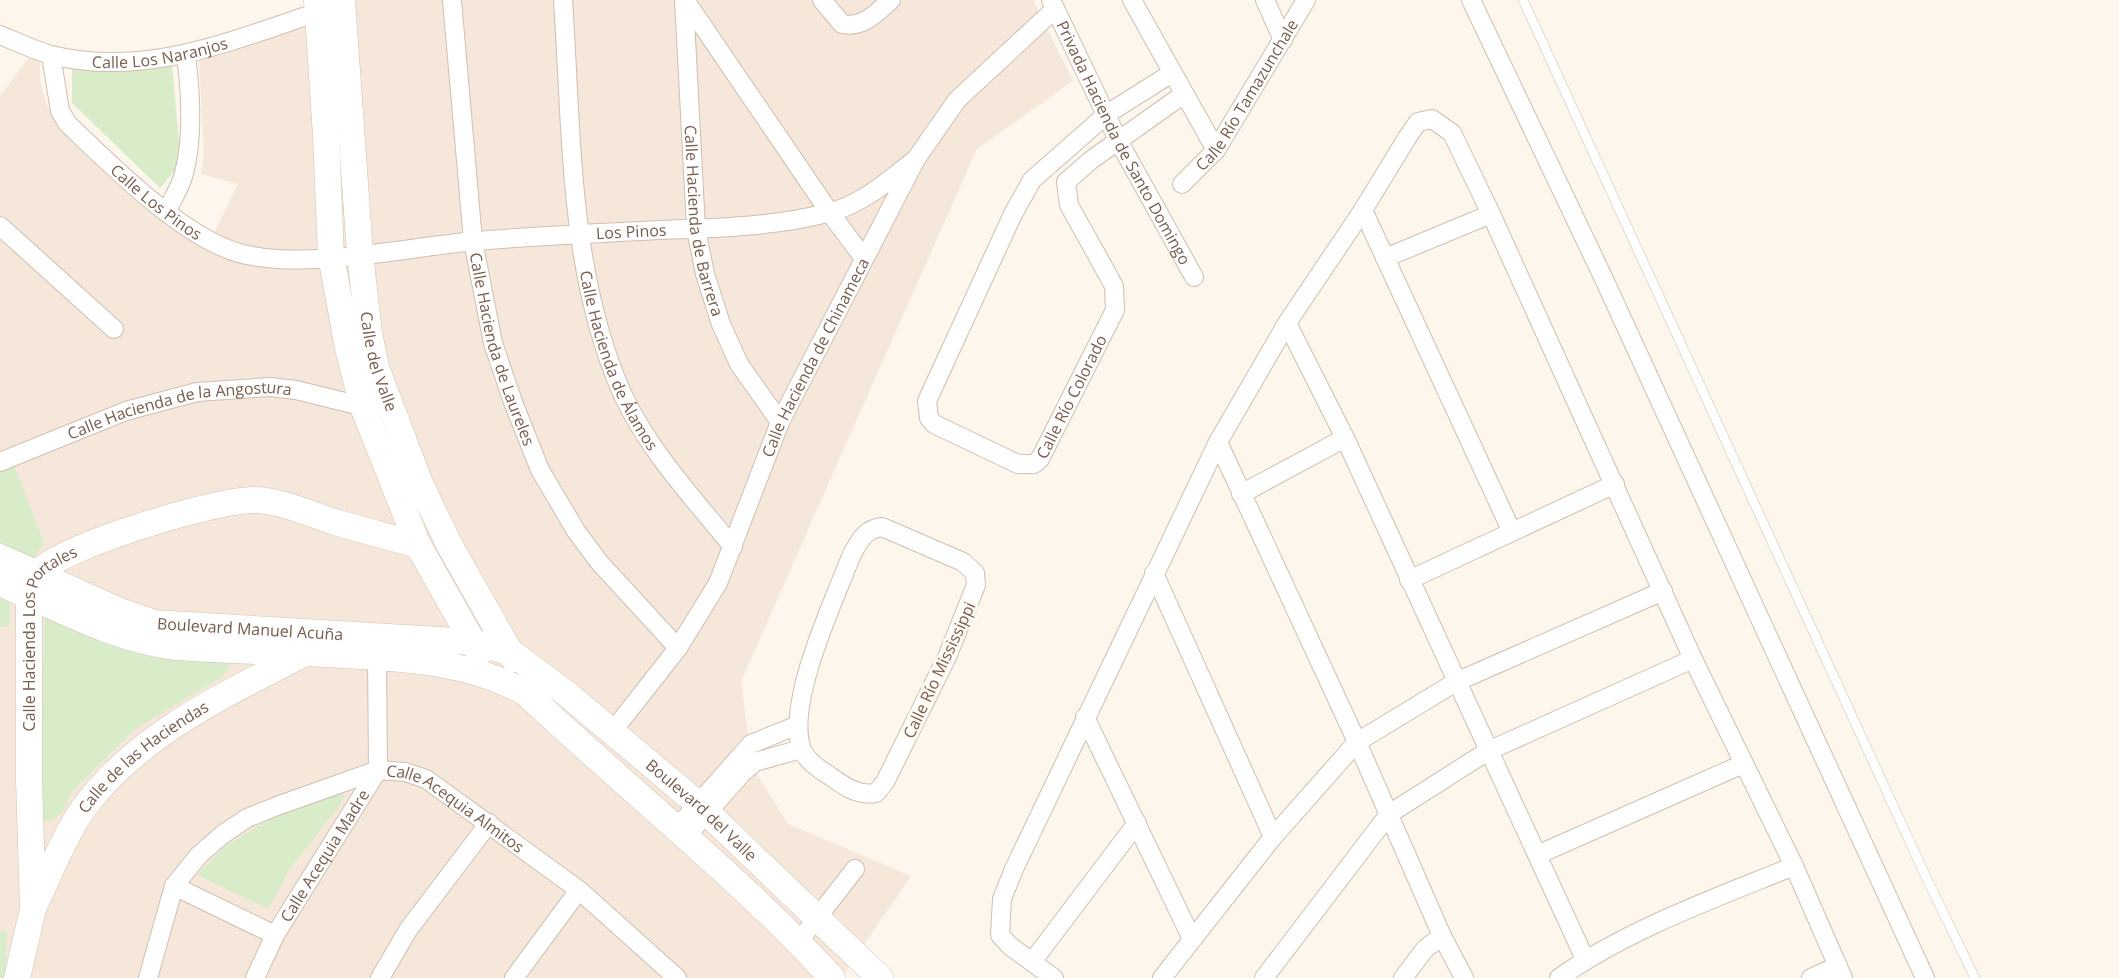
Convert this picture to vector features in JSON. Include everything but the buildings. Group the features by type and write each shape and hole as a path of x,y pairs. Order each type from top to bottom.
{"street":[{"name":"Calle del Valle","path":"342,0 360,254 369,333 376,367 430,506 475,592 512,652 526,693"},
{"name":"Calle Hacienda de Laureles","path":"452,0 473,241 493,343 540,470 581,539 678,648"},
{"name":"Calle Hacienda de Álamos","path":"563,0 579,234 602,335 622,393 646,434 679,482 733,547"},
{"path":"685,0 830,213 863,257"},
{"name":"Calle Hacienda de Barrera","path":"685,0 696,229 705,274 721,324 739,364 780,422"},
{"path":"822,0 842,24 853,26 871,17 891,0"},
{"path":"1132,0 1216,150"},
{"path":"1265,0 1283,40"},
{"name":"Calle Río Tamazunchale","path":"1182,184 1216,150 1306,0"},
{"path":"1471,0 1603,277 1925,978"},
{"name":"Privada Hacienda de Santo Domingo","path":"1053,4 1118,140 1194,277"},
{"name":"Calle Hacienda de Chinameca","path":"612,732 678,648 703,611 733,547 780,422 863,257 916,159 957,100 1053,4"},
{"name":"Calle del Valle","path":"318,6 331,256 348,348 363,408 418,545 491,676"},
{"name":"Calle Los Naranjos","path":"0,35 51,55 100,62 131,62 186,55 318,6"},
{"name":"Calle Los Pinos","path":"51,55 60,111 68,124 167,211 205,238 238,252 282,258 331,256"},
{"path":"167,211 182,178 188,151 189,81 186,55"},
{"path":"1107,114 1172,73"},
{"path":"1118,140 1184,94"},
{"name":"Calle Río Colorado","path":"1107,114 1043,168 1023,194 927,401 929,418 934,424 1018,464 1034,464 1040,459 1115,310 1114,286 1069,205 1065,188 1066,182 1118,140"},
{"path":"1054,978 1010,946 1000,934 1002,899 1085,717 1218,442 1287,323 1363,210 1418,122 1432,119 1452,133 1491,214 1693,659 1794,866 1841,972 1811,978"},
{"name":"Los Pinos","path":"331,256 473,241 769,223 830,213 864,198 916,159"},
{"path":"1363,210 1511,530"},
{"path":"1385,258 1491,214"},
{"path":"2,233 114,329"},
{"path":"1287,323 1345,438 1586,959"},
{"name":"Calle Hacienda de la Angostura","path":"0,462 126,411 197,392 270,387 296,390 363,408 393,413"},
{"path":"1241,494 1345,438"},
{"path":"1218,442 1357,742 1442,936 1464,978"},
{"path":"1409,580 1511,530 1615,484"},
{"name":"Calle Hacienda Los Portales","path":"17,978 33,909 29,779 33,584 67,556 114,536 179,514 240,500 258,500 283,505 418,545"},
{"name":"Calle Río Mississippi","path":"872,528 893,530 970,568 975,573 976,585 972,598 947,657 881,789 868,794 849,789 819,769 801,749 798,726 807,676 852,554 863,536 872,528"},
{"name":"Boulevard Manuel Acuña","path":"0,558 33,584 100,628 146,643 176,647 376,657 457,667 491,676"},
{"path":"1154,573 1273,837"},
{"name":"Boulevard Manuel Acuña","path":"0,583 33,584 154,623 472,642 512,652"},
{"path":"1162,978 1273,837 1357,742 1456,682 1663,591"},
{"name":"Boulevard del Valle","path":"512,652 612,732 702,809 818,918 871,975"},
{"name":"Calle de las Haciendas","path":"33,909 81,812 124,763 163,732 213,701 305,653"},
{"name":"Calle Acequia Madre","path":"255,978 275,935 378,770 376,657"},
{"path":"1264,978 1389,814 1488,751 1693,659"},
{"name":"Boulevard del Valle","path":"491,676 526,693 799,941 832,978"},
{"path":"1085,717 1192,939"},
{"path":"680,834 752,744 764,737 798,726"},
{"path":"702,809 755,762 801,749"},
{"path":"1537,855 1743,764"},
{"name":"Calle Acequia Almitos","path":"148,978 174,886 199,855 247,818 378,770 405,772 426,779 579,890 656,971 676,978"},
{"path":"380,978 408,930 489,823"},
{"path":"1032,962 1137,823"},
{"path":"1560,978 1586,959 1716,898 1794,866"},
{"path":"799,941 855,869"},
{"path":"174,886 275,935"},
{"path":"514,978 579,890"},
{"path":"1403,978 1425,949 1442,936"}],"lane":[{"path":"1523,0 1921,866 1976,978"}],"shaded area":[{"path":"353,0 1033,0 1073,81 977,149 741,681 752,766 788,824 911,876 841,978 0,978 0,96 28,58 40,57 40,79 47,105 105,169 208,245 238,184 201,174 204,155 199,57"}],"green space":[{"path":"72,65 122,72 172,65 181,164 160,188 72,103"},
{"path":"14,465 44,543 33,559 0,545 0,470"},
{"path":"0,592 11,596 9,627 0,627"},
{"path":"45,610 228,662 229,668 222,677 134,730 72,792 62,813 52,821 44,820 39,814"},
{"path":"337,791 345,794 338,808 291,867 268,909 197,875 225,846 293,805"},
{"path":"0,931 7,932 5,978 0,978"}]}
